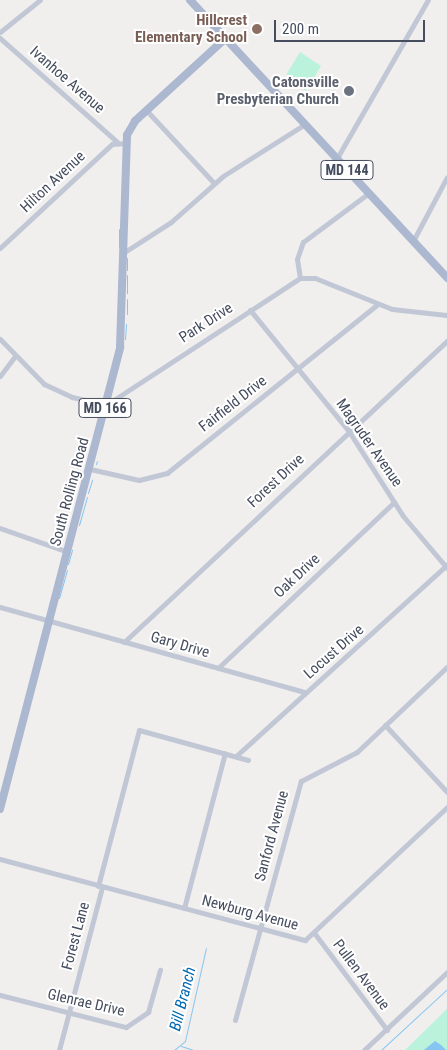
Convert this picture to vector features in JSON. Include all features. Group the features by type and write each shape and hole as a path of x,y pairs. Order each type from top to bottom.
{"main road":[{"name":"MD 144","path":"190,0 447,278"},
{"name":"South Rolling Road","path":"0,809 90,469 121,337 126,143 130,128 226,38"}],"street":[{"path":"0,32 40,0"},
{"path":"337,158 428,0"},
{"name":"Ivanhoe Avenue","path":"0,38 117,142"},
{"path":"147,111 214,183"},
{"path":"123,253 171,222 214,183 305,124"},
{"path":"117,142 126,143"},
{"name":"Hilton Avenue","path":"0,248 117,142"},
{"path":"413,241 447,176"},
{"path":"369,193 303,242 297,259 300,278 323,281 376,305 447,315"},
{"name":"Park Drive","path":"106,405 300,278"},
{"name":"Fairfield Drive","path":"90,469 129,479 158,476 298,369 376,305"},
{"name":"Magruder Avenue","path":"250,310 348,430 394,502 446,566"},
{"path":"0,339 44,384 72,398 106,405"},
{"name":"Forest Drive","path":"124,642 348,430 447,341"},
{"path":"0,376 15,356"},
{"name":"Oak Drive","path":"218,668 394,502"},
{"path":"0,528 68,552"},
{"name":"Locust Drive","path":"236,756 304,692 321,684 446,566"},
{"name":"Gary Drive","path":"0,607 304,692"},
{"name":"Sanford Avenue","path":"235,1020 300,781 357,752 447,666"},
{"path":"385,726 447,792"},
{"name":"Forest Lane","path":"59,1050 138,730 226,753"},
{"path":"184,908 226,753 248,760"},
{"name":"Newburg Avenue","path":"0,859 299,940 315,934 447,807"},
{"name":"Pullen Avenue","path":"315,934 387,1030"},
{"name":"Glenrae Drive","path":"0,995 118,1027 132,1025 148,1012 160,970"},
{"path":"364,1050 447,972"}],"green space":[{"path":"300,52 321,66 306,91 286,75"},
{"path":"447,1009 447,1050 405,1050"}],"water":[{"path":"435,1041 446,1050 424,1050"}],"waterway":[{"path":"119,229 119,247"},
{"path":"127,258 127,270"},
{"path":"127,275 127,293"},
{"path":"127,299 127,314"},
{"path":"125,339 126,324"},
{"path":"88,493 92,480"},
{"path":"79,525 87,497"},
{"path":"68,564 72,550"},
{"path":"59,598 67,570"},
{"name":"Bill Branch","path":"174,1050 185,1041 206,948"},
{"path":"381,1050 447,989"},
{"path":"181,1046 193,1050"}],"place":[{"name":"Hillcrest Elementary School","path":"257,29"},
{"name":"Catonsville Presbyterian Church","path":"349,91"}]}
